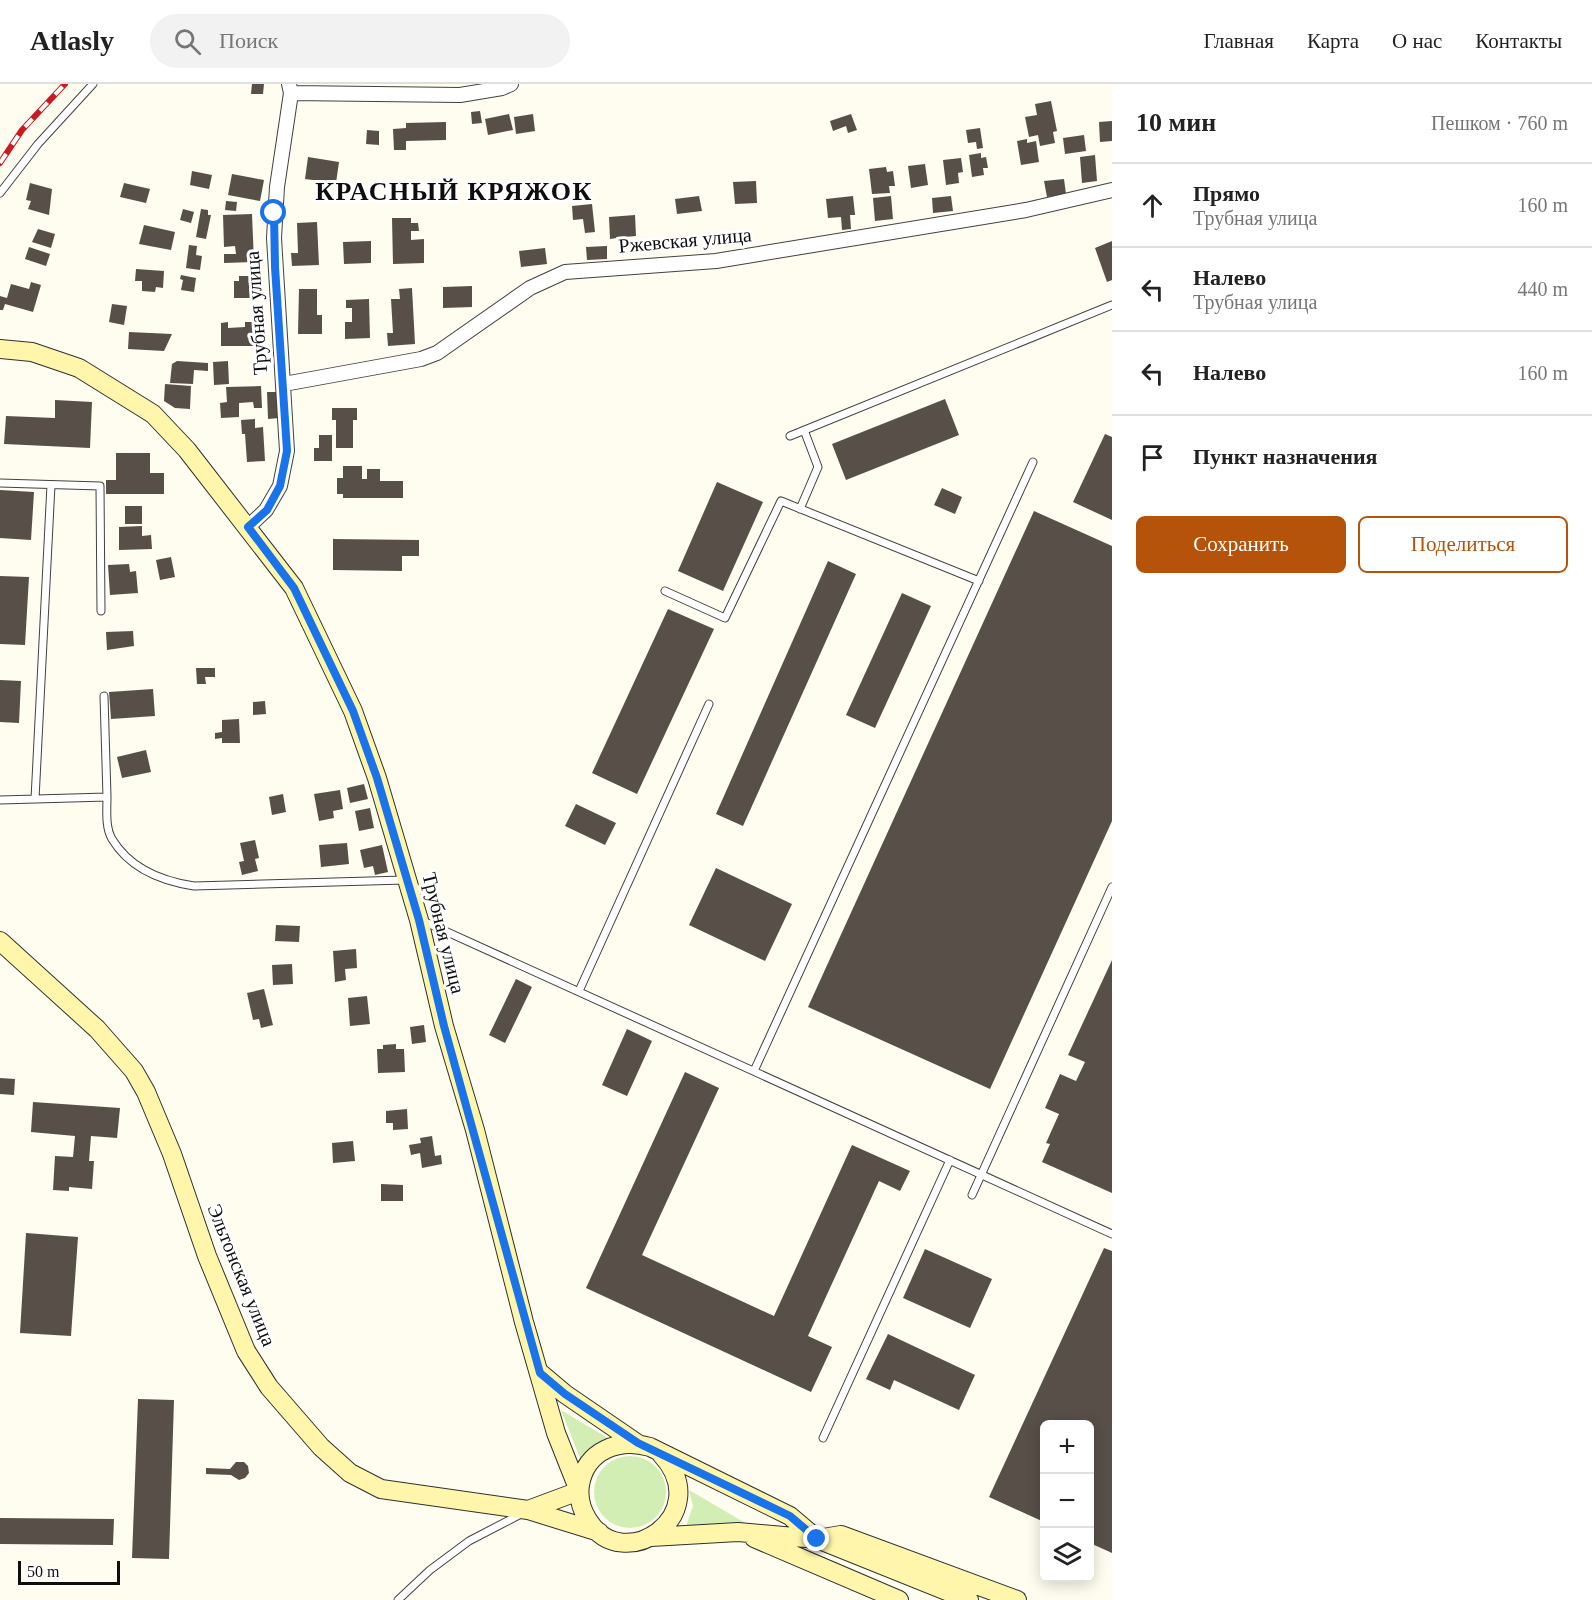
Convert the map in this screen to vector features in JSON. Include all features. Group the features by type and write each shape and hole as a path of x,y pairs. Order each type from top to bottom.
{"main road":[{"name":"Трубная улица","path":"0,349 32,352 93,375 134,400 171,430 294,588 353,711 377,778 419,920 444,1026 556,1433 579,1491"},
{"name":"Эльтонская улица","path":"0,941 96,1029 134,1071 146,1092 172,1154 207,1256 246,1351 269,1387 321,1447 350,1473 381,1489 528,1510 599,1532"},
{"path":"540,1373 565,1394 638,1443 790,1516 817,1539 969,1600"},
{"path":"638,1443 620,1444 602,1451 585,1469 579,1491 583,1512 599,1532 619,1541 631,1542 651,1538 738,1532 817,1539 841,1535 1017,1600"},
{"path":"651,1538 669,1523 679,1496 675,1472 661,1454"},
{"path":"528,1510 579,1491"},
{"path":"738,1532 899,1600"}],"street":[{"path":"290,88 460,95 502,88 511,84"},
{"name":"Трубная улица","path":"248,527 267,510 280,486 286,465 284,384 274,238 277,188 290,88"},
{"name":"Ржевская улица","path":"284,384 421,359 437,353 530,288 565,272 602,267 716,261 1026,210 1112,190"}],"lane":[{"path":"0,194 38,144 93,84"},
{"path":"790,436 1112,305"},
{"path":"800,509 818,467 804,430"},
{"path":"754,1071 1033,462"},
{"path":"0,483 99,486 101,611"},
{"path":"35,799 51,485"},
{"path":"665,591 725,618 781,501 979,581"},
{"path":"104,696 107,822 112,838 144,871 167,882 194,886 408,880"},
{"path":"579,991 710,704"},
{"path":"0,800 107,797"},
{"path":"972,1195 1112,887"},
{"path":"419,920 1112,1234"},
{"path":"823,1438 950,1160"},
{"path":"398,1600 430,1570 469,1541 528,1510"}],"green space":[{"path":"561,1410 611,1440 582,1463"},
{"path":"630,1456 644,1459 656,1466 663,1478 666,1492 663,1506 656,1518 644,1525 630,1528 616,1525 604,1518 597,1506 594,1492 597,1478 604,1466 616,1459"},
{"path":"689,1490 747,1524 686,1526 693,1506"}],"building":[{"path":"252,84 264,84 263,94 251,94"},
{"path":"1051,101 1057,131 1053,132 1055,143 1040,146 1038,135 1029,137 1025,117 1037,115 1035,104"},
{"path":"480,111 482,123 472,124 471,112"},
{"path":"509,114 513,130 488,135 485,119"},
{"path":"533,114 535,131 516,134 514,117"},
{"path":"851,114 857,130 848,133 846,126 833,131 830,121"},
{"path":"1112,121 1112,141 1100,142 1099,122"},
{"path":"446,122 446,140 406,141 406,150 394,150 393,129 406,128 406,123"},
{"path":"980,128 983,148 977,149 976,142 968,143 966,130"},
{"path":"367,130 379,131 379,145 366,144"},
{"path":"1084,135 1086,151 1065,154 1063,138"},
{"path":"1027,139 1027,143 1036,141 1039,162 1021,165 1017,141"},
{"path":"981,153 981,158 986,157 988,168 983,168 984,175 972,177 969,155"},
{"path":"1095,155 1097,181 1082,183 1080,157"},
{"path":"308,157 339,162 336,183 305,179"},
{"path":"961,158 963,172 958,173 959,183 946,185 943,160"},
{"path":"925,164 928,185 911,188 908,166"},
{"path":"886,167 887,172 893,171 895,186 889,186 890,193 872,194 869,169"},
{"path":"192,171 212,175 209,189 190,185"},
{"path":"232,174 264,180 260,201 228,195"},
{"path":"1064,179 1066,194 1047,197 1044,181"},
{"path":"756,181 757,203 735,204 733,182"},
{"path":"30,183 52,189 49,215 28,209 31,201 26,200"},
{"path":"124,183 150,189 146,203 120,197"},
{"path":"699,196 702,211 677,214 675,199"},
{"path":"853,196 855,215 850,215 851,229 842,230 841,217 828,218 826,199"},
{"path":"891,196 893,219 875,221 873,198"},
{"path":"951,196 953,211 933,213 932,198"},
{"path":"226,201 237,202 236,211 225,210"},
{"path":"592,204 595,232 585,233 583,219 573,220 572,206"},
{"path":"183,209 194,212 191,223 180,220"},
{"path":"201,209 208,210 208,215 211,215 206,239 196,237"},
{"path":"252,214 254,262 224,263 224,254 236,254 235,246 224,247 223,215"},
{"path":"635,215 636,236 625,237 626,242 617,242 617,238 610,239 609,217"},
{"path":"392,218 411,218 411,223 418,223 419,231 411,231 411,240 424,239 424,263 393,264"},
{"path":"317,222 319,265 292,266 291,253 298,253 297,223"},
{"path":"144,225 175,232 171,250 139,244"},
{"path":"38,229 55,234 51,248 32,242"},
{"path":"371,241 371,263 344,264 343,242"},
{"path":"1112,241 1112,280 1107,282 1095,248"},
{"path":"189,245 197,246 196,255 202,256 200,270 186,268"},
{"path":"607,246 607,259 587,260 586,247"},
{"path":"29,247 50,254 46,266 25,259"},
{"path":"545,248 547,264 521,267 519,251"},
{"path":"136,269 164,271 163,288 156,287 155,292 142,291 142,281 135,281"},
{"path":"181,275 196,278 194,292 181,290 183,280 180,279"},
{"path":"239,276 253,276 253,298 234,298 234,281 239,281"},
{"path":"31,282 41,285 33,312 5,304 3,310 0,310 0,296 7,298 11,284 29,289"},
{"path":"472,286 472,307 443,308 443,287"},
{"path":"412,288 415,344 388,346 387,333 393,333 391,299 400,299 399,289"},
{"path":"299,289 317,289 317,315 322,315 322,334 298,334"},
{"path":"369,299 370,338 345,339 345,322 352,322 352,308 346,308 346,300"},
{"path":"112,304 127,306 124,325 109,322"},
{"path":"228,322 228,328 245,327 245,322 254,322 255,346 221,346 221,323"},
{"path":"129,332 172,334 164,351 128,349"},
{"path":"177,361 208,363 208,371 194,370 193,384 170,383 172,364"},
{"path":"228,361 229,384 214,385 213,362"},
{"path":"165,384 191,386 190,409 175,408 164,401"},
{"path":"261,386 262,408 254,408 253,402 239,403 239,417 221,418 220,403 227,402 226,387"},
{"path":"267,392 278,392 279,418 268,419"},
{"path":"945,399 959,435 846,480 832,444"},
{"path":"55,400 92,402 90,448 4,444 6,416 55,418"},
{"path":"332,408 357,408 357,420 353,420 353,448 336,448 336,420 332,420"},
{"path":"255,419 255,428 263,427 265,461 247,462 245,434 242,434 241,420"},
{"path":"1105,434 1112,437 1112,520 1073,502"},
{"path":"319,435 332,435 332,461 314,461 314,448 319,448"},
{"path":"116,453 150,453 150,473 164,473 164,494 106,494 106,480 116,480"},
{"path":"343,466 362,466 362,479 367,479 367,469 380,469 380,481 403,481 403,498 343,498 343,494 337,494 337,478 343,478"},
{"path":"717,482 763,502 723,591 678,571"},
{"path":"942,488 962,497 955,514 934,505"},
{"path":"0,490 34,492 31,540 0,538"},
{"path":"125,506 142,506 142,524 125,524"},
{"path":"1034,511 1112,546 1112,821 990,1089 808,1007"},
{"path":"142,526 142,536 151,535 152,549 119,550 119,527"},
{"path":"333,539 419,540 419,556 402,556 402,571 333,570"},
{"path":"171,557 175,577 160,580 156,560"},
{"path":"828,561 856,574 743,826 716,814"},
{"path":"129,564 130,572 136,571 138,593 110,595 108,565"},
{"path":"0,576 29,577 25,645 0,644"},
{"path":"902,593 931,606 875,728 846,715"},
{"path":"668,609 714,629 637,794 592,773"},
{"path":"133,631 134,646 107,650 106,632"},
{"path":"196,668 215,668 215,677 205,677 206,684 197,684"},
{"path":"0,680 21,681 19,723 0,722"},
{"path":"153,689 155,716 111,719 109,692"},
{"path":"265,701 266,714 253,715 253,702"},
{"path":"239,719 240,743 222,743 222,738 215,739 215,733 222,732 222,720"},
{"path":"146,750 151,772 122,778 117,757"},
{"path":"364,784 368,799 350,803 347,788"},
{"path":"340,790 343,809 333,811 334,818 319,821 314,794"},
{"path":"283,794 286,812 272,815 269,797"},
{"path":"576,804 616,823 605,845 565,826"},
{"path":"370,808 374,828 359,831 355,811"},
{"path":"255,840 259,858 255,859 258,871 242,875 239,862 244,861 240,843"},
{"path":"347,843 349,864 321,867 319,845"},
{"path":"382,845 388,872 375,875 373,866 364,868 360,850"},
{"path":"716,868 792,904 765,961 689,925"},
{"path":"276,925 300,926 299,942 275,941"},
{"path":"356,949 357,968 345,969 346,980 335,982 333,951"},
{"path":"1112,960 1112,1193 1042,1162 1050,1144 1046,1143 1059,1114 1045,1108 1060,1074 1076,1081 1085,1062 1068,1055"},
{"path":"292,964 293,984 273,985 272,965"},
{"path":"516,979 532,987 505,1043 489,1035"},
{"path":"264,989 273,1025 261,1028 259,1019 253,1020 247,993"},
{"path":"367,996 370,1024 350,1026 348,998"},
{"path":"424,1025 426,1042 412,1044 410,1027"},
{"path":"627,1029 652,1041 627,1096 602,1085"},
{"path":"396,1044 396,1049 404,1049 405,1072 378,1073 377,1049 383,1049 383,1045"},
{"path":"685,1072 719,1088 642,1255 774,1316 852,1145 910,1171 900,1191 879,1181 808,1336 832,1347 811,1392 586,1288"},
{"path":"0,1078 15,1079 14,1095 0,1094"},
{"path":"33,1102 120,1108 117,1138 91,1136 89,1161 94,1161 92,1189 69,1187 69,1191 53,1190 55,1156 73,1157 75,1136 31,1132"},
{"path":"407,1109 408,1129 393,1130 393,1123 386,1123 386,1111"},
{"path":"432,1136 435,1156 441,1155 442,1164 422,1168 420,1153 411,1155 409,1145 421,1143 420,1138"},
{"path":"353,1141 355,1161 333,1163 332,1143"},
{"path":"381,1184 403,1185 403,1201 381,1201"},
{"path":"26,1233 78,1237 71,1336 20,1333"},
{"path":"1104,1248 1112,1251 1112,1553 1094,1545 1094,1420 1040,1420 1040,1520 989,1497"},
{"path":"925,1249 992,1279 970,1328 903,1298"},
{"path":"888,1334 975,1375 959,1410 894,1380 890,1390 866,1379"},
{"path":"138,1399 174,1400 169,1559 132,1558"},
{"path":"236,1462 244,1462 248,1466 249,1473 245,1478 239,1480 231,1475 206,1474 206,1468 230,1469"},
{"path":"0,1518 114,1519 113,1545 0,1544"}],"railway":[{"path":"0,163 22,130 65,84"}],"district":[{"name":"КРАСНЫЙ КРЯЖОК","path":"454,191"}],"route":[{"path":"274,213 275,267 284,384 286,465 280,486 267,510 248,527 294,588 353,711 377,778 419,920 444,1026 475,1130 524,1322 540,1373 565,1394 638,1443 790,1516 817,1539"}]}
